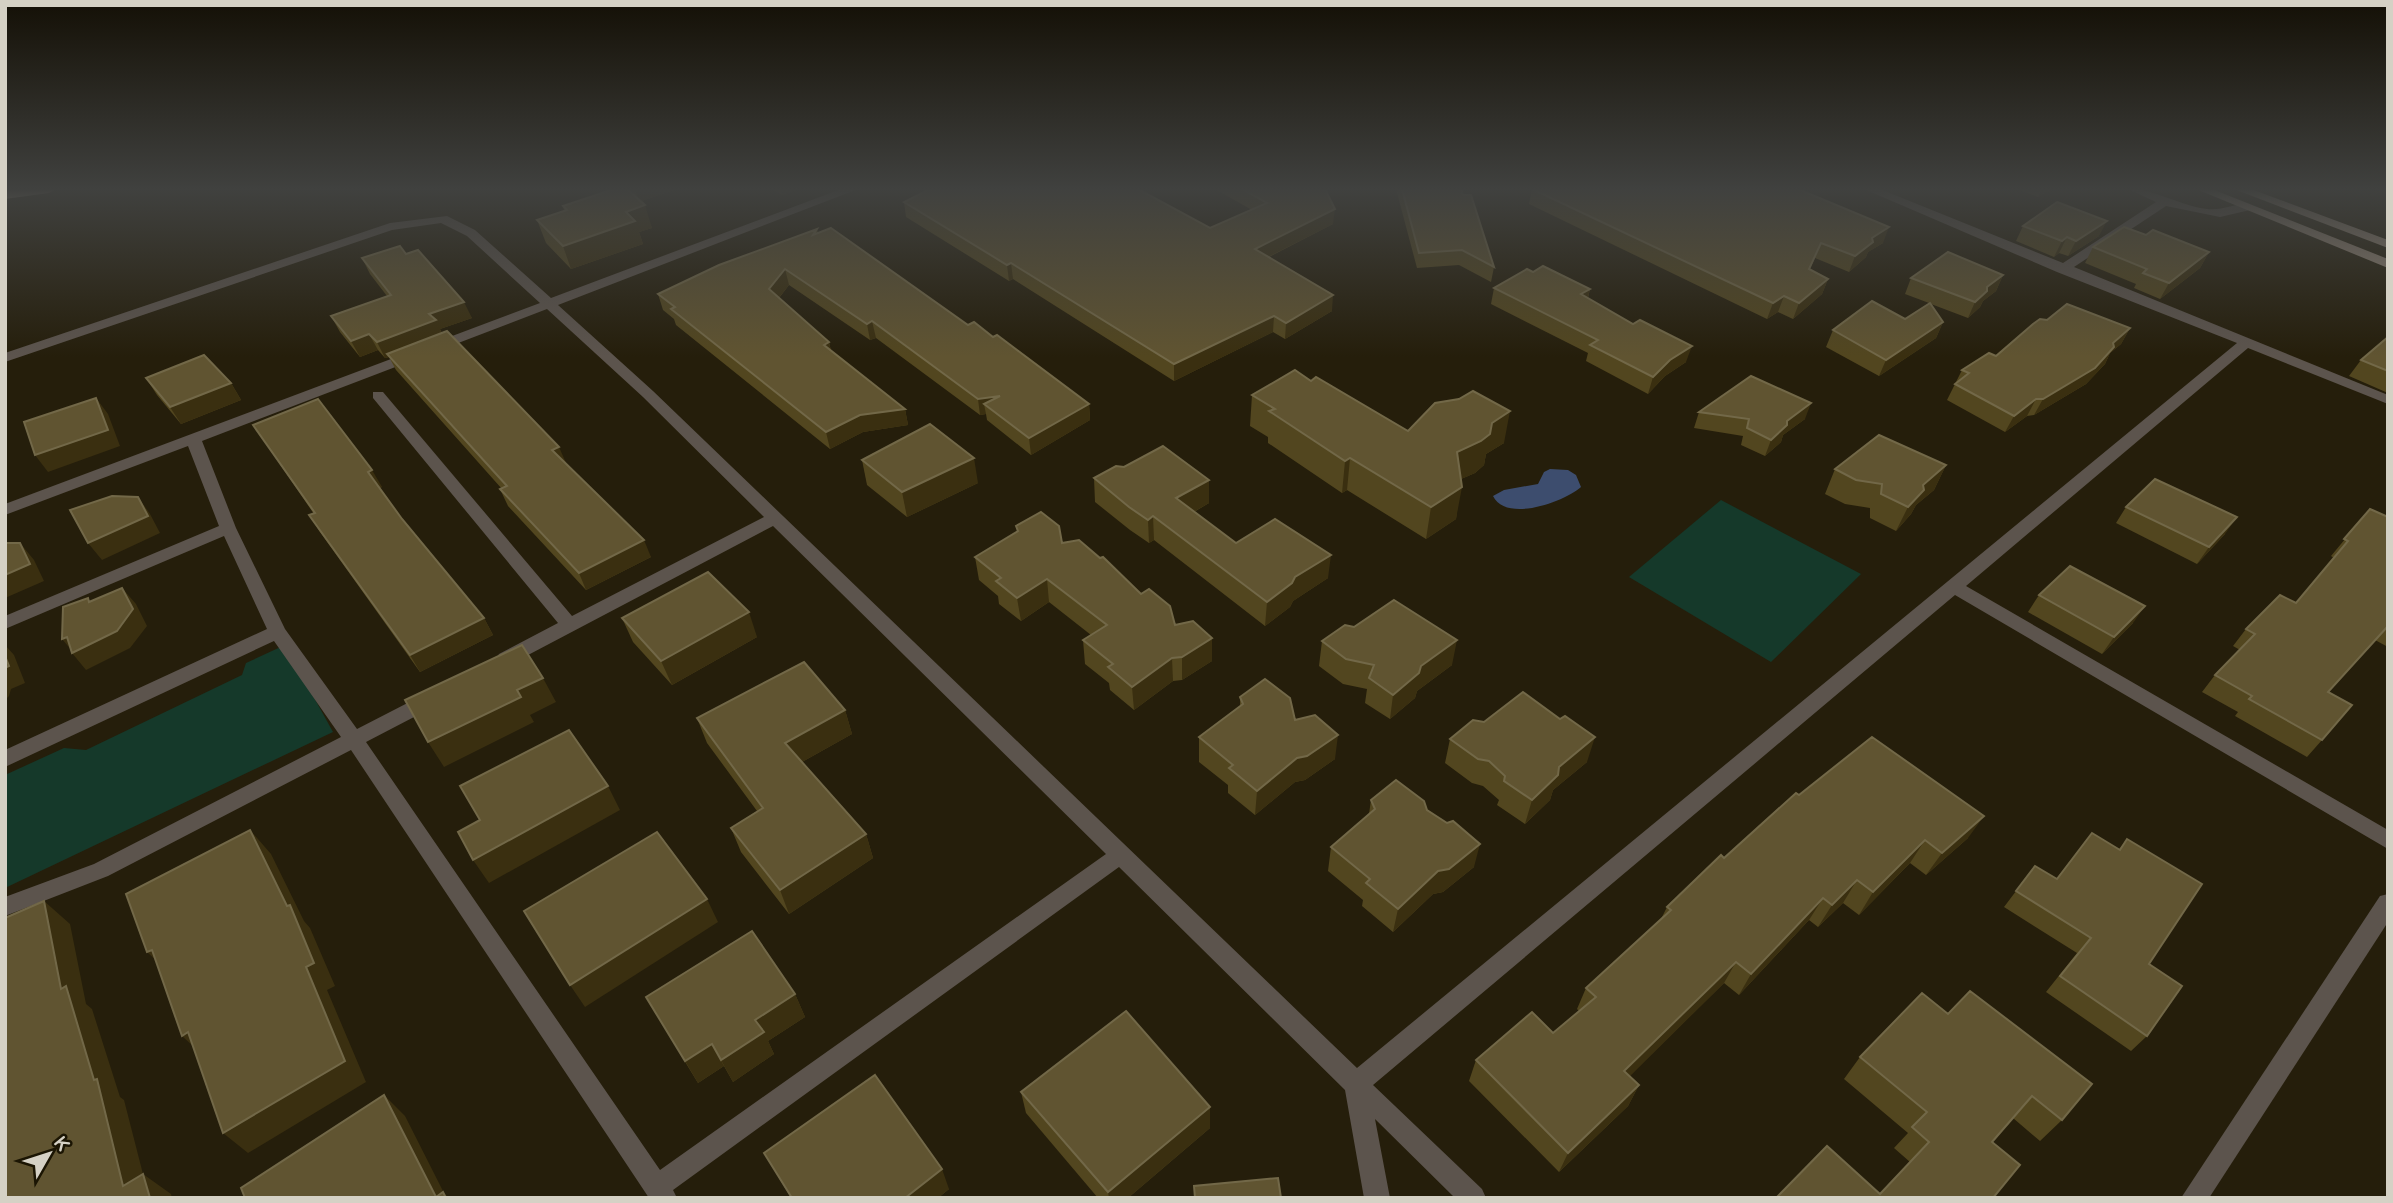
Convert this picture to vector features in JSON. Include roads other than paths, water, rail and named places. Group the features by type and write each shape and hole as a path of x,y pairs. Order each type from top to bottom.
{"main road":[{"path":"2341,245 2388,264"}],"street":[{"path":"5,358 337,245"},
{"path":"485,245 550,301 775,518 1472,1198"},
{"path":"5,510 701,245"},
{"path":"2005,245 2388,400"},
{"path":"2062,269 2098,245"},
{"path":"1356,1084 2246,342"},
{"path":"378,395 569,624"},
{"path":"193,439 228,528 277,632 355,741 661,1192 1121,854"},
{"path":"486,669 775,518"},
{"path":"5,623 228,528"},
{"path":"1954,587 2388,840"},
{"path":"5,760 277,632"},
{"path":"5,907 102,870 355,741 450,689"},
{"path":"2194,1198 2388,902"},
{"path":"1356,1084 1377,1198"}],"water":[{"path":"1550,469 1568,470 1576,475 1581,487 1549,504 1522,509 1500,504 1493,496 1504,490 1538,484 1544,472"}]}
